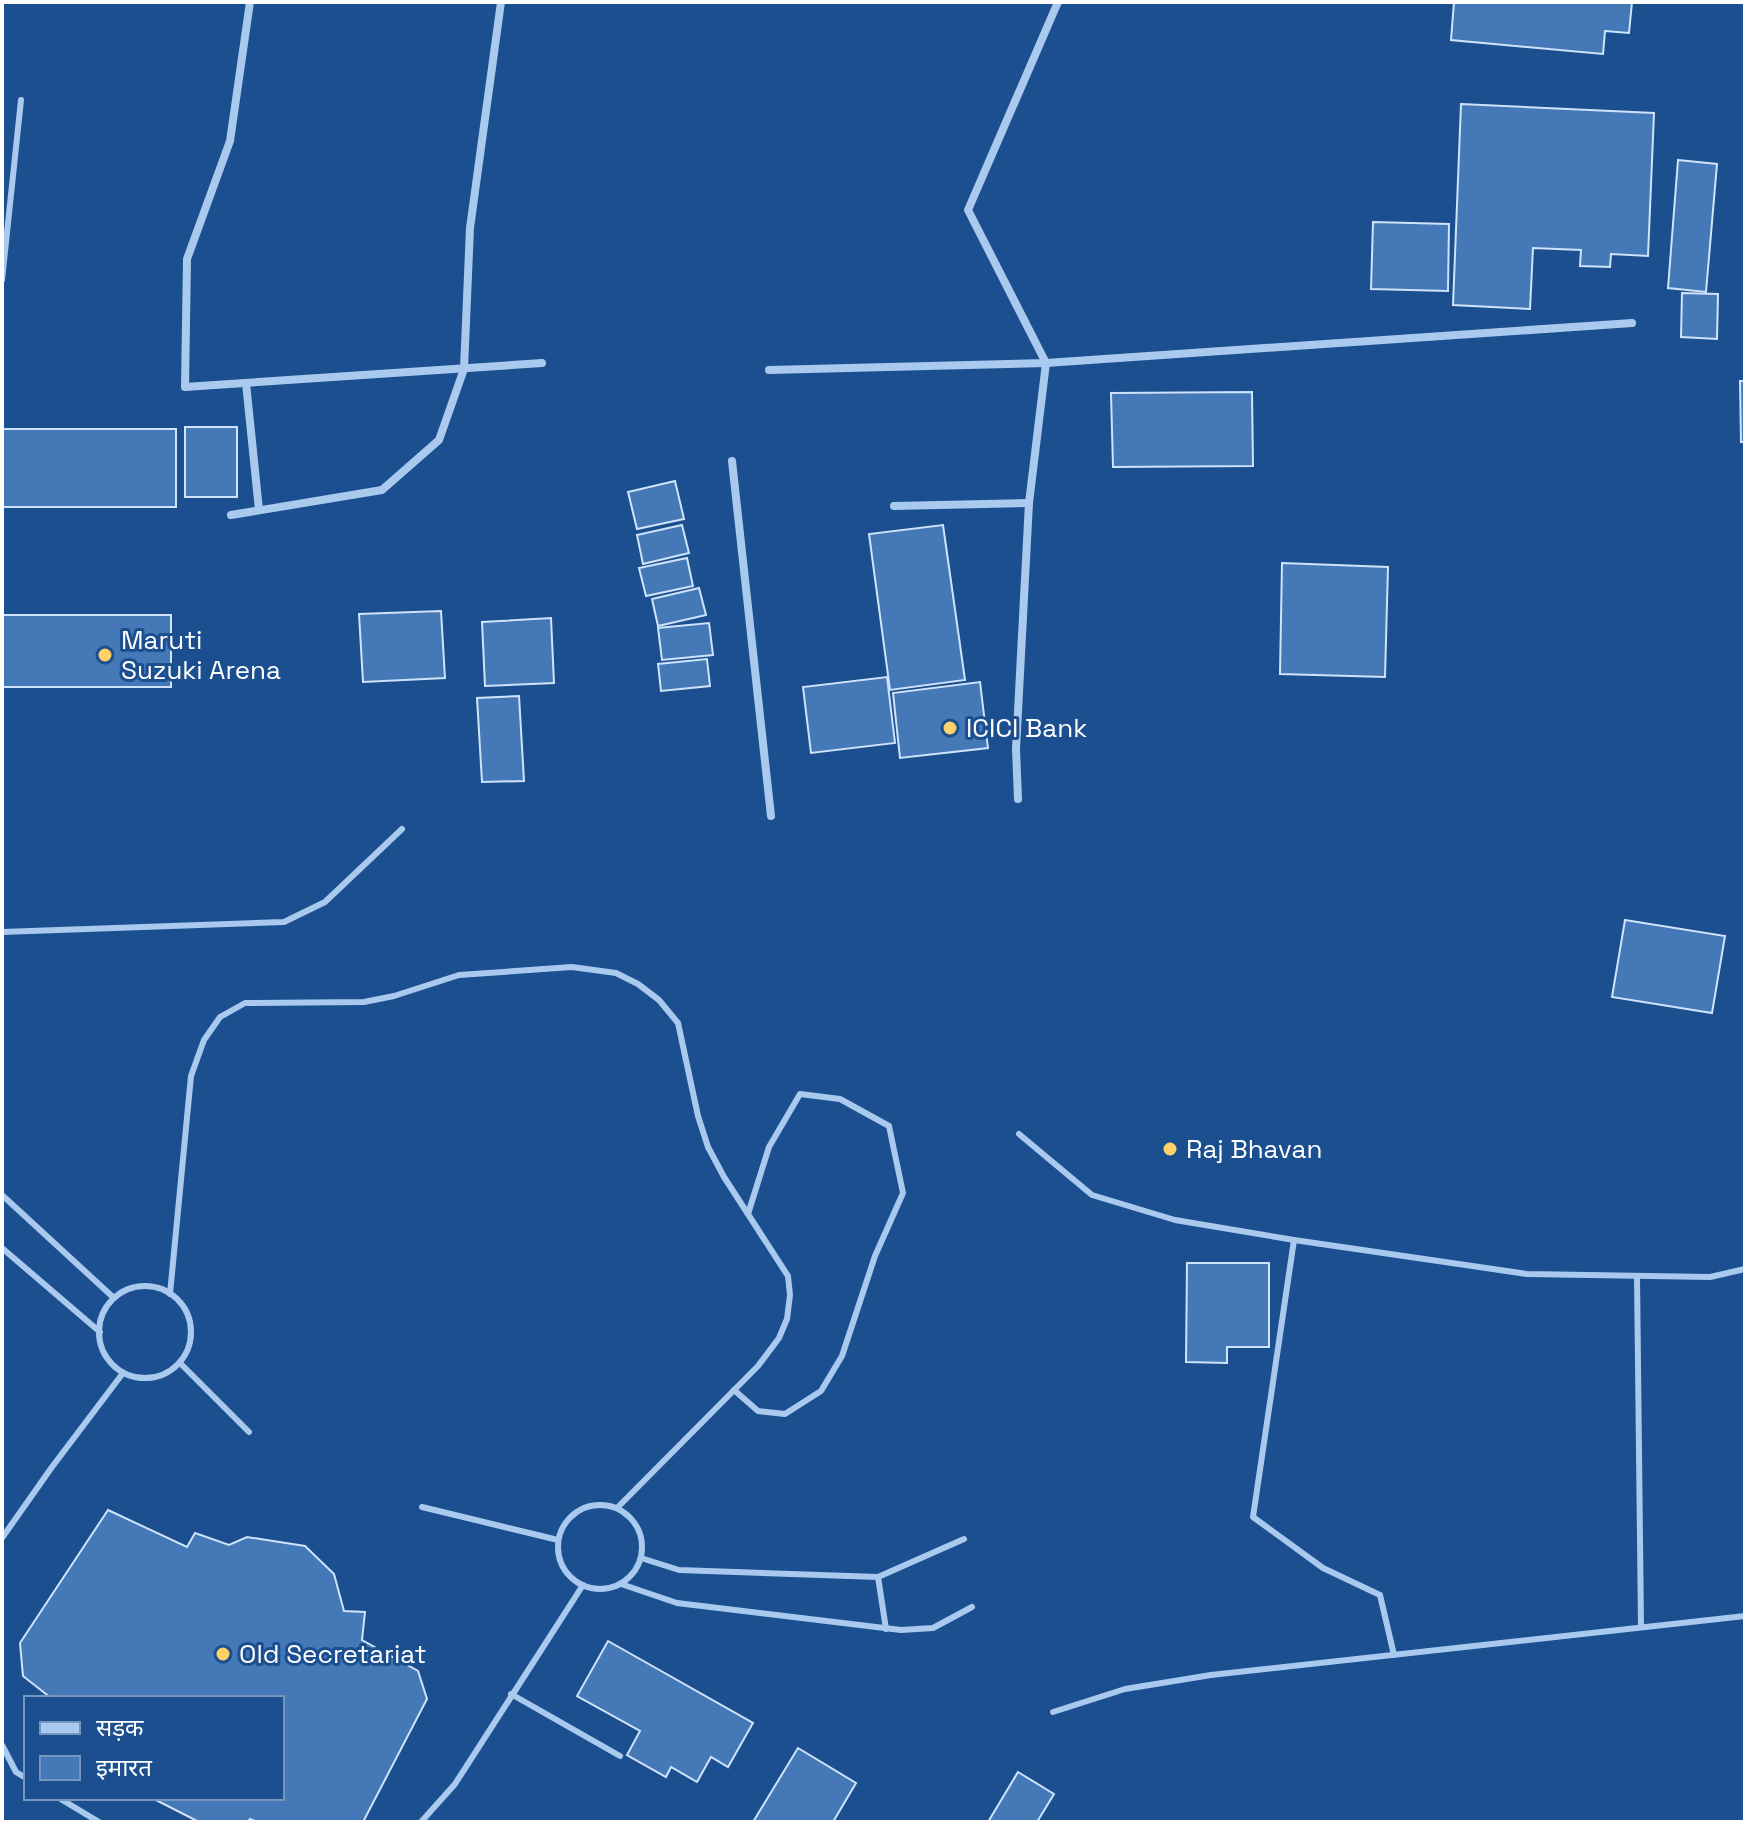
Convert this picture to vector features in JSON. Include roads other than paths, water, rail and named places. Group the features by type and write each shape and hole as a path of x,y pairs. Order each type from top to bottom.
{"street":[{"path":"250,2 230,141 187,259 185,387 542,363"},
{"path":"231,515 382,490 439,440 464,369 470,228 501,2"},
{"path":"1018,799 1016,749 1029,503 1046,363 968,210 1058,2"},
{"path":"769,370 1046,363 1632,323"},
{"path":"246,383 259,510"},
{"path":"732,461 771,816"},
{"path":"894,506 1029,503"}],"lane":[{"path":"2,280 21,100"},
{"path":"2,932 284,922 325,902 402,829"},
{"path":"170,1294 191,1076 204,1040 220,1017 245,1003 364,1002 394,996 459,975 572,967 616,973 659,1000 678,1023 698,1116 708,1147 788,1276 790,1295 787,1319 779,1338 758,1366 617,1508"},
{"path":"734,1390 758,1411 785,1414 821,1391 842,1356 875,1256 903,1193 889,1126 840,1099 800,1094 769,1147 748,1214"},
{"path":"1019,1134 1092,1195 1175,1220 1527,1274 1710,1277 1745,1269"},
{"path":"2,1195 114,1298"},
{"path":"1294,1240 1253,1517 1323,1568 1380,1595 1394,1655"},
{"path":"2,1248 100,1332"},
{"path":"1637,1276 1641,1627"},
{"path":"156,1288 170,1294 189,1318 191,1334 188,1349 180,1363 168,1373 153,1378 137,1378 123,1373 111,1364 103,1352 99,1338 104,1310 125,1290 156,1288"},
{"path":"180,1363 249,1432"},
{"path":"2,1538 123,1373"},
{"path":"597,1504 617,1508 636,1522 642,1536 640,1564 621,1584 596,1589 583,1585 571,1578 558,1554 562,1528 583,1507 597,1504"},
{"path":"422,1507 558,1540"},
{"path":"641,1558 679,1570 878,1577 964,1539"},
{"path":"878,1577 886,1629"},
{"path":"621,1584 677,1603 901,1630 933,1628 972,1607"},
{"path":"421,1822 455,1784 583,1585"},
{"path":"1053,1712 1125,1689 1211,1675 1745,1616"},
{"path":"511,1694 620,1756"},
{"path":"2,1745 16,1772 24,1777"},
{"path":"62,1800 99,1822"}],"place":[{"name":"Maruti Suzuki Arena","path":"105,655"},
{"name":"ICICI Bank","path":"950,728"},
{"name":"Raj Bhavan","path":"1170,1149"},
{"name":"Old Secretariat","path":"223,1654"}]}
